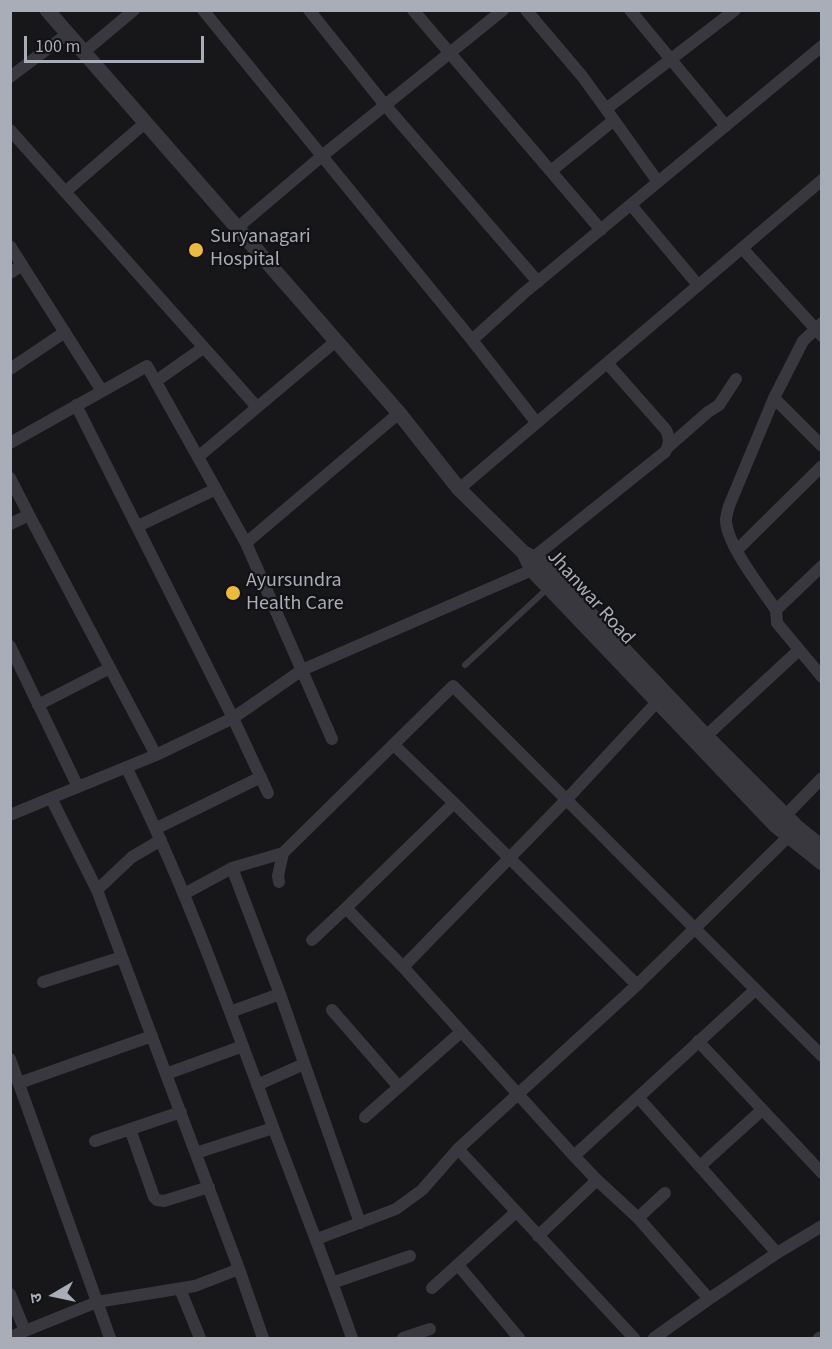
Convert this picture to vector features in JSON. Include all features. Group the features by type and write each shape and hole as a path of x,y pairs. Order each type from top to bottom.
{"street":[{"path":"47,10 399,413 459,489 530,560"},
{"path":"84,52 134,10"},
{"path":"203,10 536,422"},
{"path":"309,10 385,105 538,282"},
{"path":"413,10 601,230"},
{"path":"237,228 502,10"},
{"path":"526,10 582,76 658,182"},
{"path":"630,10 726,126"},
{"path":"606,109 735,10"},
{"path":"10,77 67,34"},
{"path":"472,340 538,282 822,46"},
{"path":"551,171 614,120"},
{"path":"65,192 145,123"},
{"path":"10,129 257,407"},
{"path":"459,489 822,180"},
{"path":"631,205 698,285"},
{"path":"10,246 102,391"},
{"path":"742,248 819,329 803,341 774,398 727,513 728,532 776,610 777,623 820,671"},
{"path":"10,273 22,265"},
{"path":"10,369 65,332"},
{"path":"198,457 336,341"},
{"path":"156,381 203,348"},
{"path":"607,363 666,430 668,447"},
{"path":"10,443 147,366 246,543 332,739"},
{"path":"10,815 156,755 233,718 302,670 530,560 665,452 708,412 719,405 736,379"},
{"path":"774,398 822,446"},
{"path":"76,405 138,526 268,793"},
{"path":"246,543 399,413"},
{"path":"737,550 822,466"},
{"path":"10,478 156,755"},
{"path":"138,526 216,489"},
{"path":"10,524 29,515"},
{"name":"Jhanwar Road","path":"530,560 549,588 657,702 781,820 822,847"},
{"name":"Jhanwar Road","path":"530,560 541,562 706,736 781,820 789,837 822,863"},
{"path":"776,610 822,566"},
{"path":"10,646 78,787"},
{"path":"706,736 799,650"},
{"path":"38,705 110,668"},
{"path":"184,894 232,868 283,853 453,686 822,1056"},
{"path":"403,968 567,799 657,702"},
{"path":"394,745 637,985"},
{"path":"126,767 156,828 184,894 317,1239 352,1338"},
{"path":"156,828 261,777"},
{"path":"781,820 822,778"},
{"path":"51,798 97,890 209,1187 263,1338"},
{"path":"312,940 454,803"},
{"path":"317,1239 396,1209 422,1190 458,1149 637,985 789,837"},
{"path":"97,890 132,857 161,840"},
{"path":"279,882 278,876 283,853"},
{"path":"232,868 280,994 360,1223"},
{"path":"346,908 574,1156 638,1218 709,1299"},
{"path":"43,982 122,957"},
{"path":"574,1156 755,990"},
{"path":"230,1012 280,994"},
{"path":"332,1010 399,1087"},
{"path":"364,1117 461,1032"},
{"path":"19,1083 152,1036"},
{"path":"698,1041 822,1173"},
{"path":"166,1074 243,1046"},
{"path":"11,1061 110,1338"},
{"path":"257,1084 304,1064"},
{"path":"638,1096 777,1253"},
{"path":"700,1166 762,1110"},
{"path":"94,1141 181,1112"},
{"path":"196,1153 273,1128"},
{"path":"130,1129 157,1200 164,1201 209,1187"},
{"path":"458,1149 634,1338"},
{"path":"538,1236 597,1180"},
{"path":"638,1218 665,1192"},
{"path":"432,1288 516,1212"},
{"path":"654,1338 777,1253 822,1226"},
{"path":"332,1283 410,1256"},
{"path":"458,1265 519,1338"},
{"path":"10,1337 97,1302 195,1286 239,1269"},
{"path":"180,1289 200,1338"},
{"path":"10,1294 25,1331"},
{"path":"403,1338 430,1329"}],"lane":[{"path":"465,665 549,588"}],"place":[{"name":"Suryanagari Hospital","path":"196,250"},
{"name":"Ayursundra Health Care","path":"233,593"}]}
